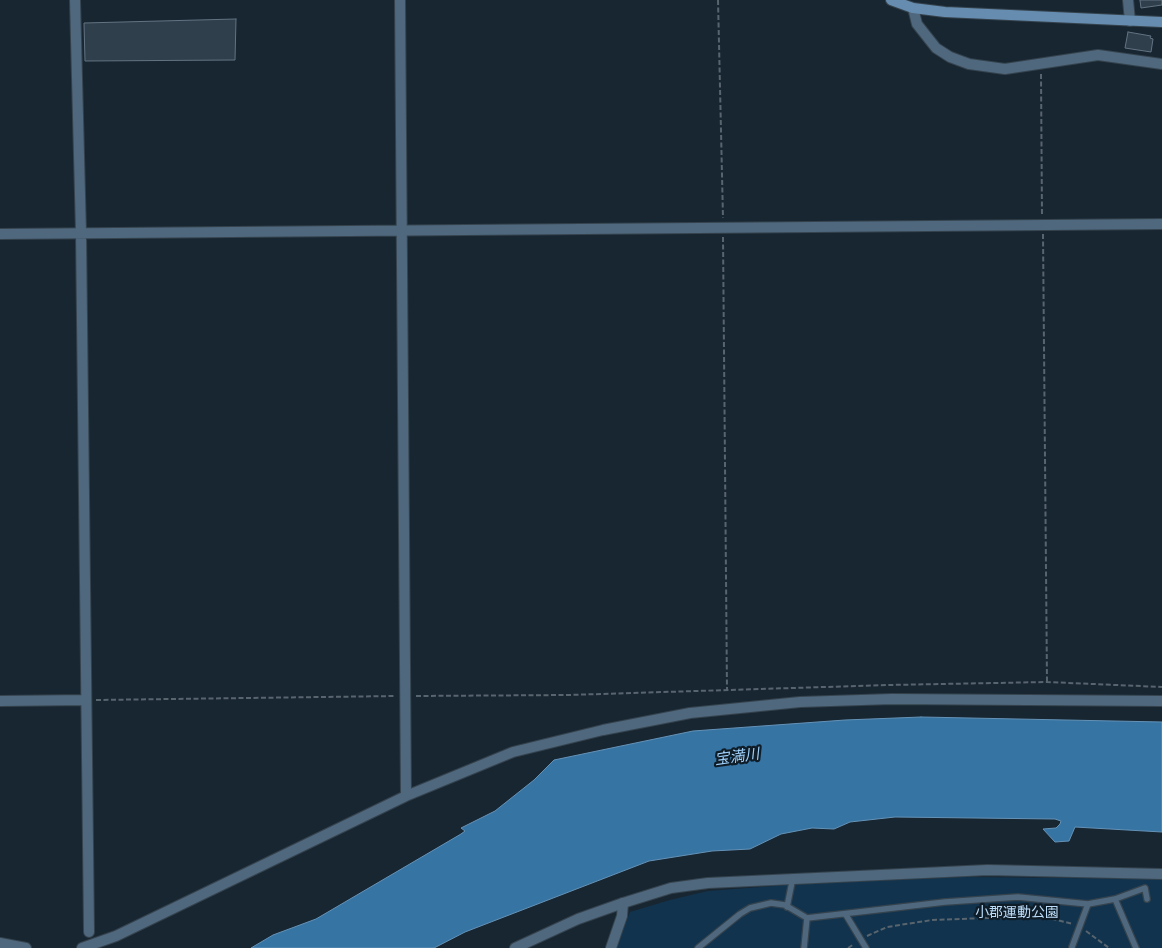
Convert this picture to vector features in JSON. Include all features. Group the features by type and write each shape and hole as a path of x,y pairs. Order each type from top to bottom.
{"main road":[{"path":"891,0 913,8 945,12 1162,22"}],"street":[{"path":"75,0 80,233 88,932"},
{"path":"400,0 407,696 406,796"},
{"path":"1128,0 1130,21"},
{"path":"913,8 917,24 936,48 950,57 969,64 1005,69 1098,55 1162,64"},
{"path":"0,234 1162,224"},
{"path":"82,948 116,936 406,796 513,752 603,730 727,708 800,702 892,699 1162,701"},
{"path":"0,701 86,700"},
{"path":"515,948 578,918 623,902 680,886 793,877 988,870 1162,874"},
{"path":"611,948 622,916 623,902"},
{"path":"0,943 26,948"}],"lane":[{"path":"788,906 793,877"},
{"path":"698,948 750,908 771,903 788,906 807,918 846,915 945,902 1018,898 1088,904 1115,899 1145,888 1147,898"},
{"path":"1115,899 1136,948"},
{"path":"1072,947 1081,928 1088,904"},
{"path":"846,915 866,948"},
{"path":"804,948 807,918"}],"path":[{"path":"718,0 723,228 727,691"},
{"path":"1040,64 1047,682"},
{"path":"86,700 727,691 1047,682 1162,687"},
{"path":"848,948 886,927 912,922 1041,916 1061,920 1081,928 1109,948"}],"green space":[{"name":"小郡運動公園","path":"965,877 1162,879 1162,948 616,948 630,912 708,891 787,885"}],"water":[{"name":"宝満川","path":"921,717 1162,722 1162,832 1075,827 1069,841 1055,842 1043,829 1056,828 1061,821 1055,819 895,817 850,822 834,829 812,828 781,834 750,849 712,851 649,861 465,932 434,948 251,948 273,935 316,919 461,834 465,831 461,828 495,811 534,780 554,760 693,731 845,720"}],"building":[{"path":"1140,0 1162,0 1162,5 1141,8"},
{"path":"236,19 235,60 85,61 84,23"},
{"path":"1128,32 1151,36 1150,38 1153,39 1151,52 1125,48"}]}
